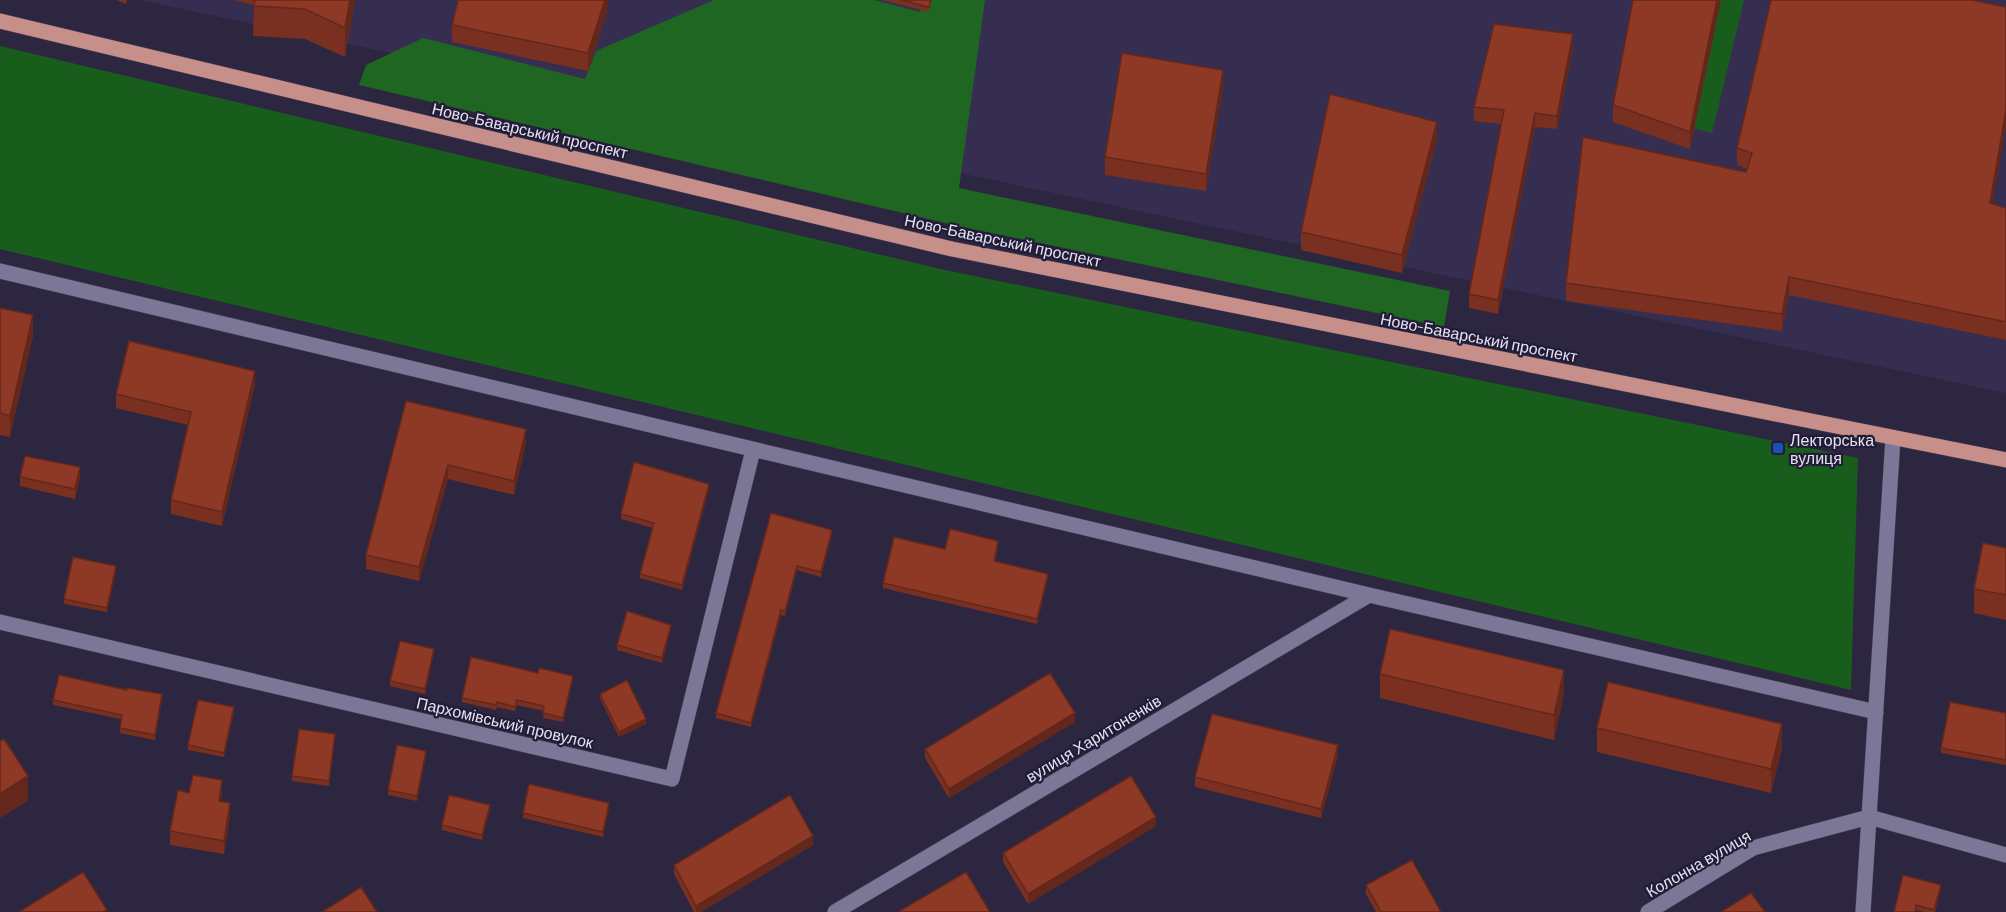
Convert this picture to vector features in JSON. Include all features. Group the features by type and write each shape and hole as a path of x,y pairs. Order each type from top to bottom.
{"main road":[{"name":"Ново-Баварський проспект","path":"0,21 952,249 2006,460"}],"street":[{"path":"0,271 1369,595 1876,712"},
{"path":"1863,912 1893,438"},
{"name":"Пархомівський провулок","path":"0,622 672,779 753,450"},
{"name":"вулиця Харитоненків","path":"835,912 1369,595"},
{"path":"1869,817 2006,855"},
{"name":"Колонна вулиця","path":"1648,912 1753,848 1869,817"}],"shaded area":[{"path":"140,0 2006,0 2006,393 1566,301"}],"green space":[{"path":"714,0 874,0 920,12 923,0 985,0 959,188 1450,291 1444,327 958,226 359,85 366,65 423,38 585,79 596,51"},
{"path":"1719,0 1744,0 1712,133 1690,127"},
{"path":"0,46 945,270 1858,458 1851,690 0,249"}],"building":[{"path":"255,0 350,0 345,28 305,9 253,6"},
{"path":"458,0 605,0 588,53 452,25"},
{"path":"901,0 931,0 929,7"},
{"path":"1633,0 1717,0 1690,132 1613,105"},
{"path":"1771,0 1972,0 2006,7 2006,110 1990,203 2006,208 2006,322 1789,277 1782,314 1566,283 1583,137 1746,172 1752,153 1737,148"},
{"path":"1494,24 1573,34 1557,116 1535,113 1498,300 1469,294 1504,110 1474,107"},
{"path":"1122,53 1223,70 1206,174 1105,157"},
{"path":"1330,94 1437,122 1402,255 1301,232"},
{"path":"0,308 33,315 10,416 0,413"},
{"path":"129,341 255,371 222,512 171,500 191,412 116,394"},
{"path":"406,401 526,429 514,481 448,465 419,567 366,555"},
{"path":"25,456 80,467 75,489 20,477"},
{"path":"634,462 709,484 682,585 640,574 654,523 621,514"},
{"path":"771,513 832,530 821,572 797,566 785,611 781,610 751,723 716,713"},
{"path":"950,529 998,541 994,561 1048,574 1037,619 883,583 894,537 945,549"},
{"path":"1983,543 2006,548 2006,595 1974,589"},
{"path":"73,557 116,566 107,608 64,599"},
{"path":"627,611 671,625 662,658 617,645"},
{"path":"1390,629 1564,670 1554,715 1380,674"},
{"path":"400,641 434,649 425,689 390,681"},
{"path":"471,657 538,673 539,668 573,676 563,718 543,713 544,706 517,700 515,707 497,702 496,705 462,698"},
{"path":"1050,673 1075,713 949,789 925,749"},
{"path":"59,675 127,690 127,688 162,694 155,735 120,728 122,715 53,700"},
{"path":"627,680 646,719 619,732 600,694"},
{"path":"1608,682 1782,724 1771,769 1597,728"},
{"path":"198,700 234,707 224,753 188,745"},
{"path":"1950,702 2006,713 2006,760 1941,748"},
{"path":"1212,714 1338,745 1321,809 1195,777"},
{"path":"299,729 335,734 329,781 292,776"},
{"path":"4,739 28,776 0,794 0,741"},
{"path":"397,745 426,751 417,796 388,790"},
{"path":"193,775 222,780 219,801 230,803 224,841 170,831 178,790 189,793"},
{"path":"1131,776 1156,817 1028,894 1003,853"},
{"path":"529,784 609,803 603,832 523,813"},
{"path":"449,795 490,805 482,835 442,825"},
{"path":"790,795 813,836 696,906 674,865"},
{"path":"1412,860 1441,912 1381,912 1366,885"},
{"path":"83,872 107,910 103,912 19,912"},
{"path":"966,872 990,912 898,912"},
{"path":"1903,875 1941,885 1934,910 1916,905 1915,912 1894,912"},
{"path":"361,887 377,912 322,912"},
{"path":"1751,893 1765,912 1721,912"}],"place":[{"name":"Лекторська вулиця","path":"1778,448"}]}
